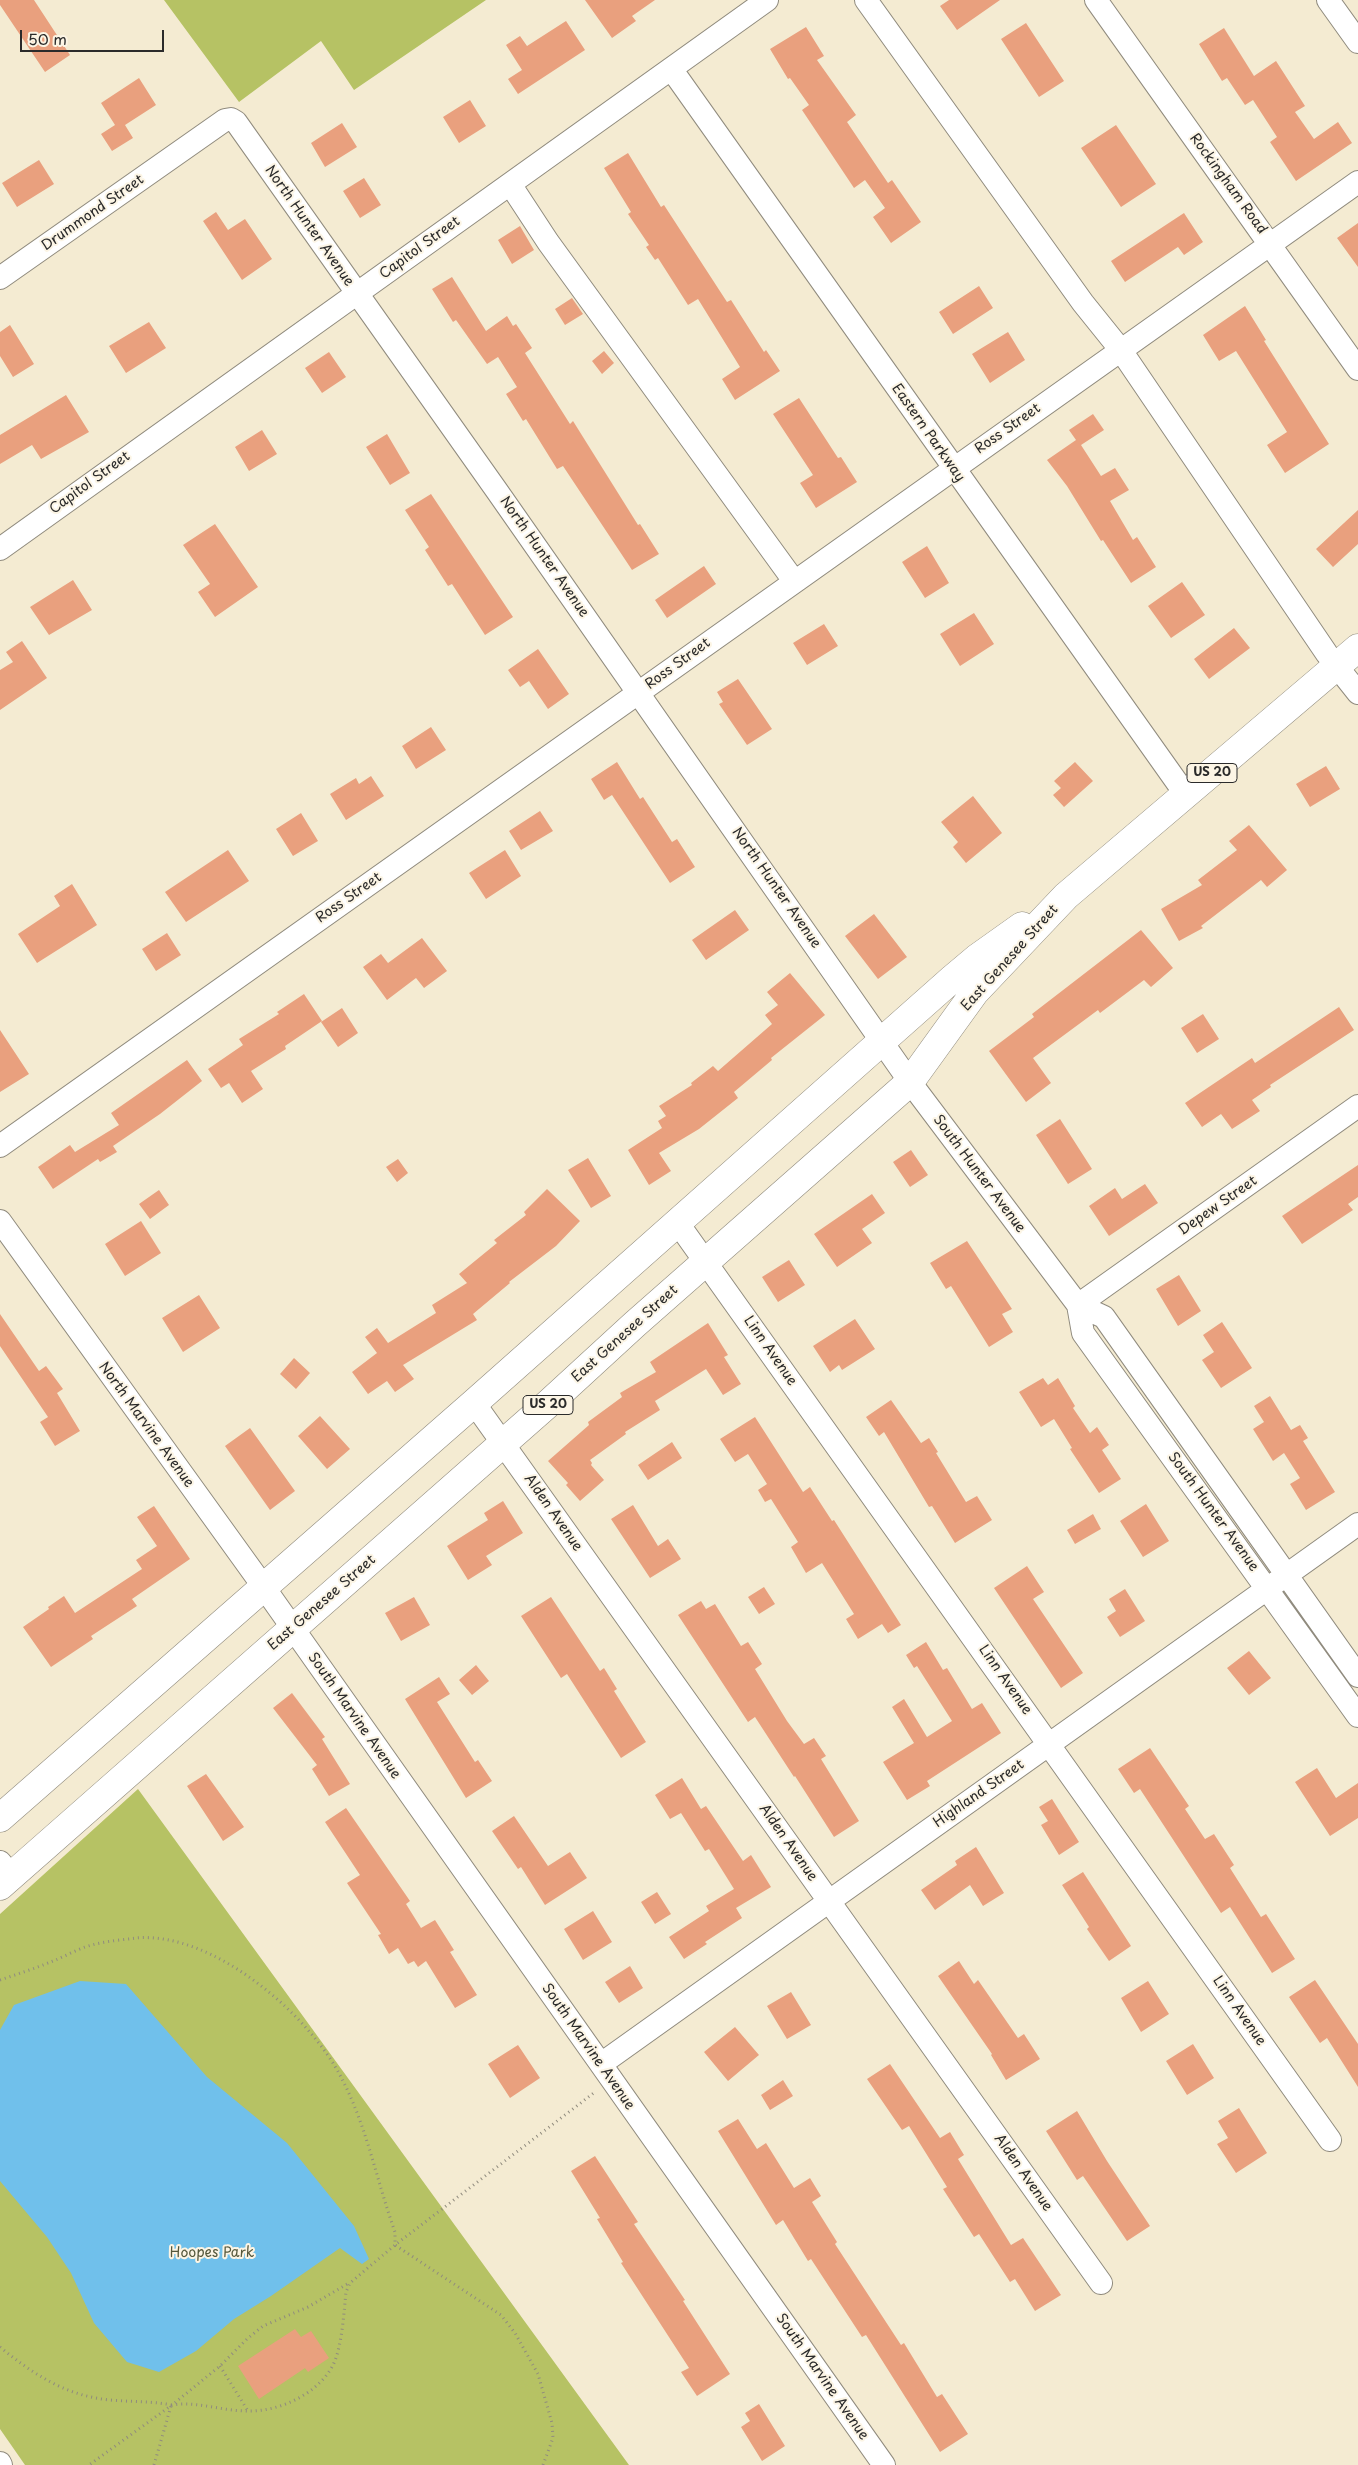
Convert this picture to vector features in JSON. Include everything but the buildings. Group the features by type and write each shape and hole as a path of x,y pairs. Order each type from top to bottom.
{"highway":[{"name":"East Genesee Street","path":"0,1818 263,1586 474,1404 977,958 1066,896 1358,648"},
{"name":"East Genesee Street","path":"4,1875 292,1629 910,1082 975,992 1066,896"}],"street":[{"name":"Capitol Street","path":"0,549 672,70 767,0"},
{"path":"866,0 1083,303 1120,349 1337,666 1358,693"},
{"name":"Rockingham Road","path":"1096,0 1358,369"},
{"path":"1328,0 1358,42"},
{"name":"Eastern Parkway","path":"672,70 1186,795"},
{"name":"North Hunter Avenue","path":"186,148 225,120 232,119 236,122 638,692 882,1043"},
{"name":"Drummond Street","path":"0,278 186,148"},
{"name":"Ross Street","path":"0,1146 1120,349 1358,182"},
{"path":"510,184 548,242 794,581"},
{"name":"South Hunter Avenue","path":"882,1043 1078,1305 1083,1333 1268,1588 1358,1716"},
{"name":"Depew Street","path":"1078,1305 1358,1106"},
{"name":"North Marvine Avenue","path":"0,1221 292,1629"},
{"name":"Linn Avenue","path":"677,1222 1330,2140"},
{"name":"South Hunter Avenue","path":"1078,1305 1104,1317 1354,1669"},
{"path":"1129,1396 1149,1381"},
{"name":"Alden Avenue","path":"474,1404 1101,2283"},
{"path":"1177,1463 1197,1449"},
{"name":"Highland Street","path":"606,2072 829,1900 1358,1524"},
{"name":"South Marvine Avenue","path":"292,1629 884,2465"},
{"path":"1330,1676 1354,1669"}],"path":[{"path":"0,1980 91,1945 138,1938 180,1943 214,1956 239,1970 259,1984 299,2020 313,2035 342,2078 354,2105 380,2182 395,2232 394,2245"},
{"path":"89,2465 172,2405 220,2366 263,2326 308,2307 350,2283 606,2072"},
{"path":"394,2245 501,2315 515,2333 538,2374 552,2423 554,2438 543,2465"},
{"path":"0,2347 40,2378 60,2388 108,2400 151,2401 172,2405 186,2403 248,2411 285,2404 306,2393 327,2375 334,2362 346,2292 350,2283"},
{"path":"220,2366 248,2411"},
{"path":"154,2465 172,2405"}],"green space":[{"path":"164,0 486,0 354,90 321,41 239,102"},
{"name":"Hoopes Park","path":"138,1789 629,2465 25,2465 0,2429 0,1914"}],"water":[{"path":"80,1981 126,1984 207,2077 287,2143 354,2226 369,2259 362,2264 340,2248 234,2319 196,2351 159,2372 127,2362 94,2323 71,2273 47,2237 0,2181 0,2030 14,2005"}]}
